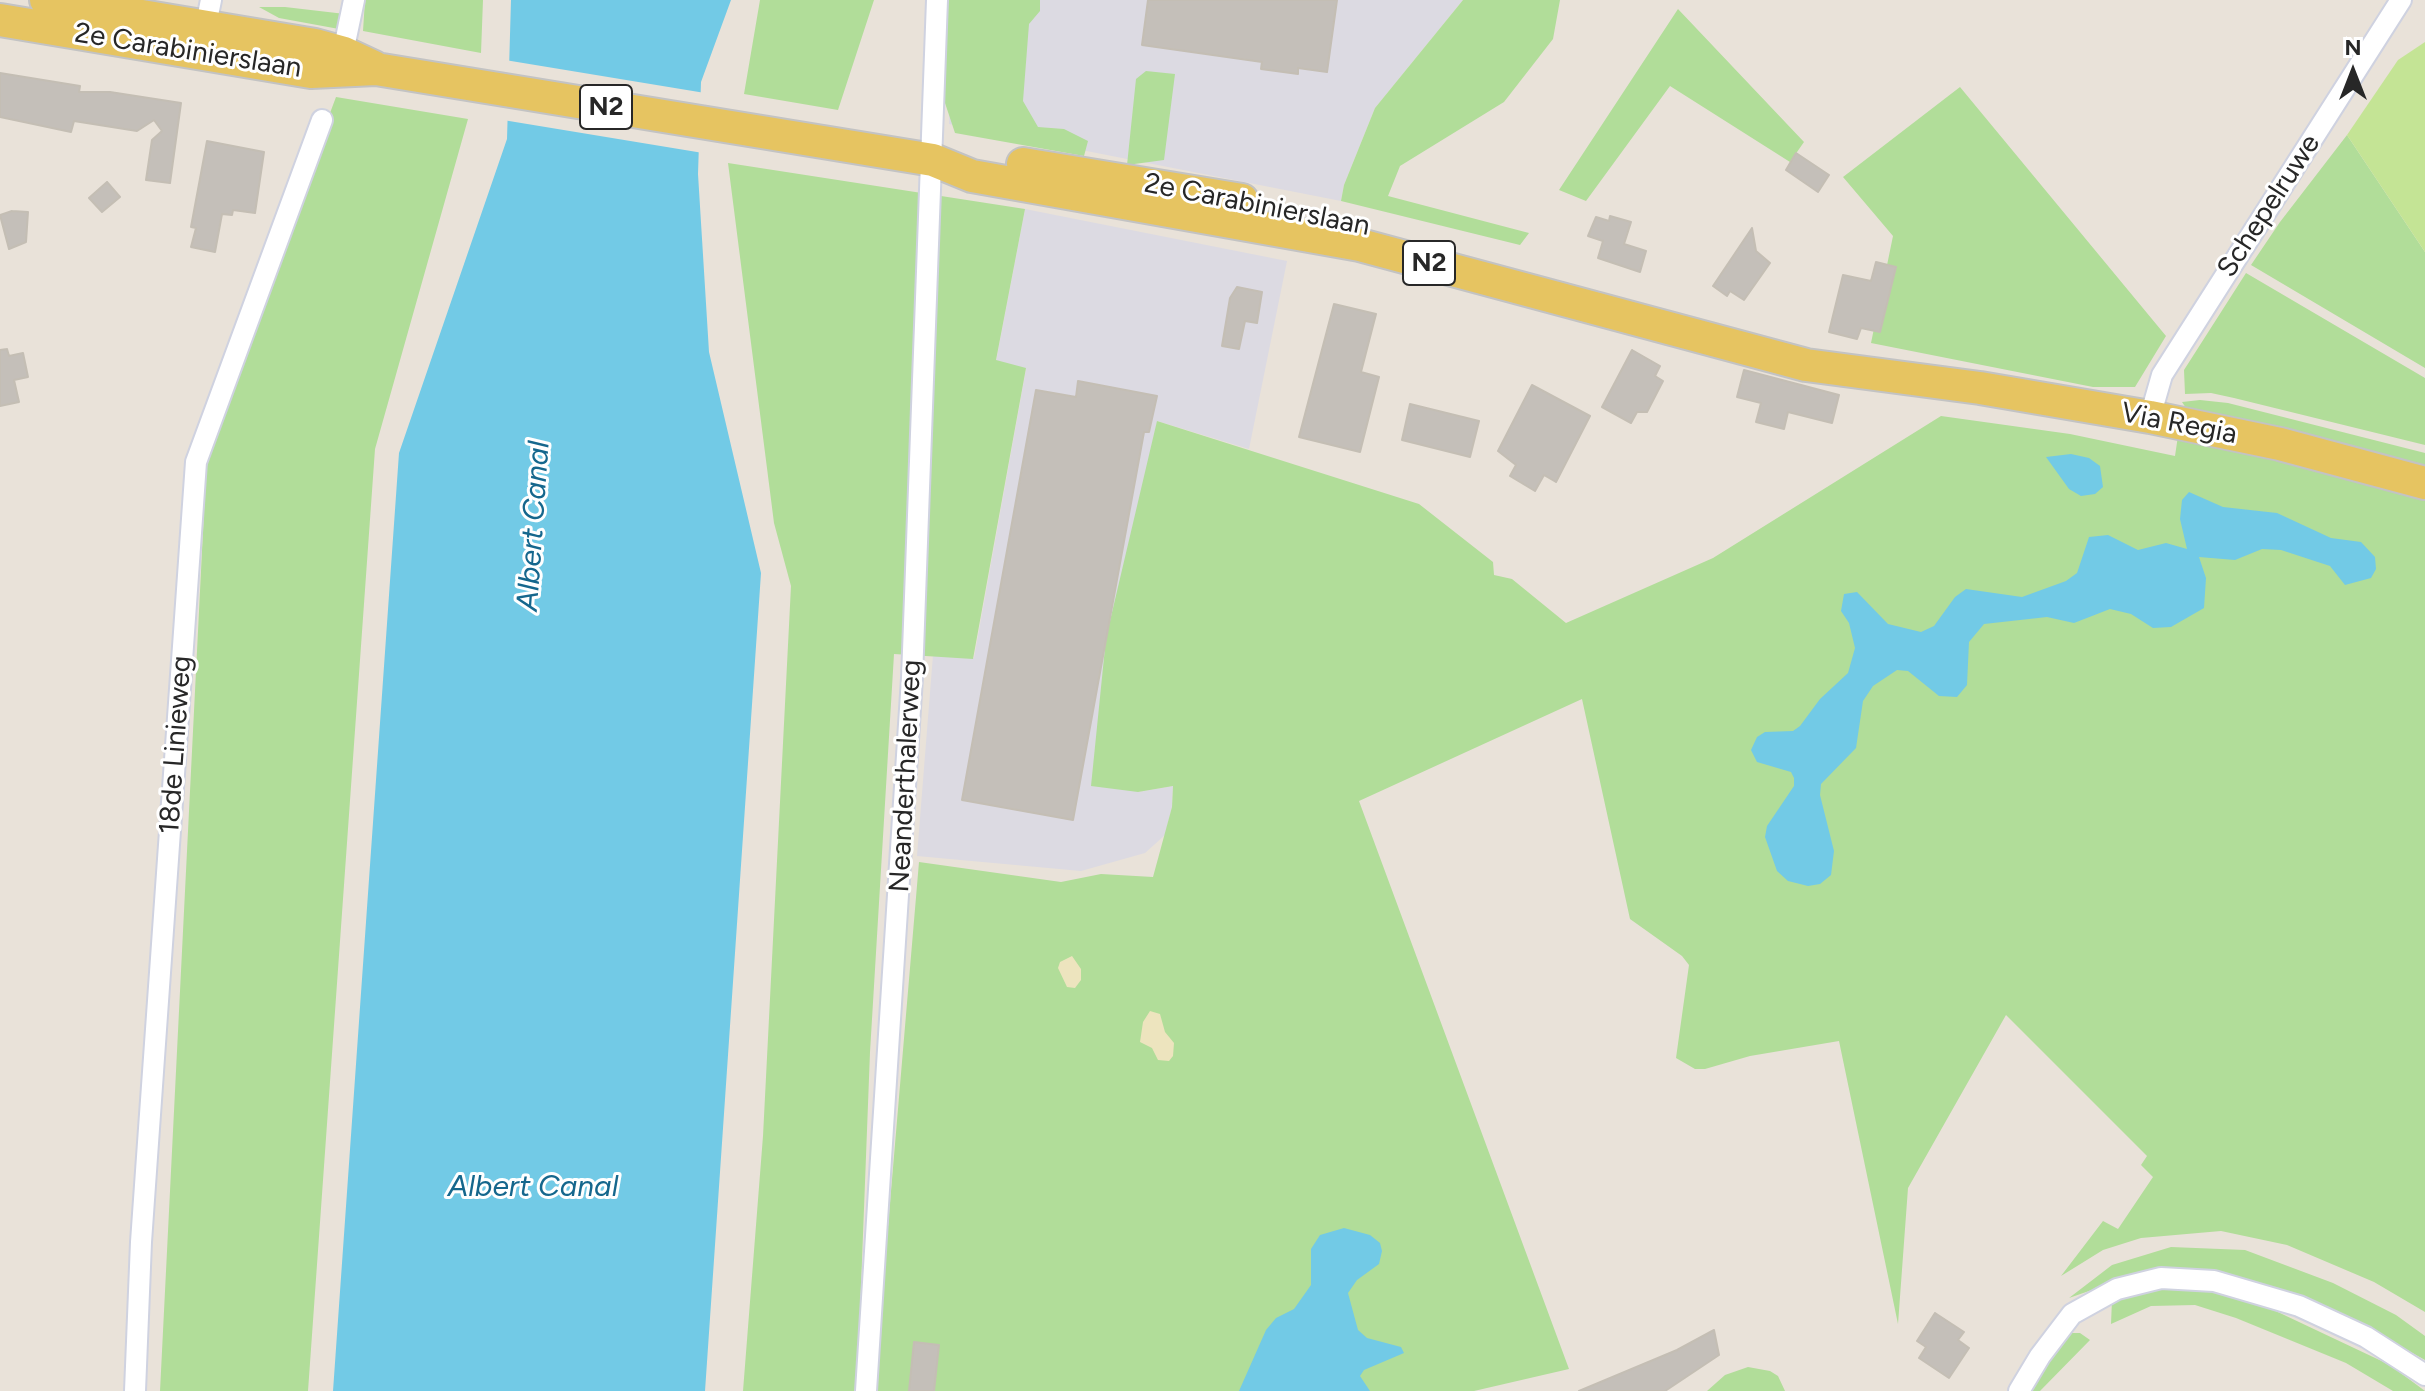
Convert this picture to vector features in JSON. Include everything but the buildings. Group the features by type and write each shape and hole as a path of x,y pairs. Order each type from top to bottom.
{"main road":[{"name":"2e Carabinierslaan","path":"46,0 206,27 341,63 933,160 972,176 1360,245 1753,343"},
{"name":"2e Carabinierslaan","path":"0,20 206,27"},
{"name":"Via Regia","path":"1753,343 1929,380 2150,417 2280,444 2425,483"}],"street":[{"path":"341,63 354,0"},
{"name":"Neanderthalerweg","path":"866,1391 912,678 937,0"},
{"name":"Schepelruwe","path":"2150,417 2162,375 2401,0"},
{"name":"18de Linieweg","path":"135,1391 142,1226 196,462 322,120"},
{"path":"2019,1391 2040,1356 2072,1314 2117,1289 2161,1278 2214,1281 2299,1306 2366,1337 2425,1375"}],"shaded area":[{"path":"953,0 1463,0 1375,108 1344,185 1341,201 949,124"},
{"path":"1025,209 1287,261 1249,449 1157,421 1138,792 1173,786 1172,807 1165,835 1145,853 1081,871 917,856 933,655 974,658 1026,369 996,361"}],"green space":[{"path":"365,0 483,0 481,53 363,31"},
{"path":"760,0 874,0 838,110 744,94"},
{"path":"945,0 1040,0 1040,11 1029,24 1023,101 1038,127 1064,129 1088,141 1084,156 955,133 945,103"},
{"path":"1463,0 1560,0 1553,39 1504,102 1400,166 1388,196 1529,233 1520,245 1341,201 1344,185 1375,108"},
{"path":"259,7 345,14 339,29 279,18"},
{"path":"1678,9 1804,142 1790,162 1670,86 1586,201 1559,190"},
{"path":"2425,42 2425,252 2347,135 2398,60"},
{"path":"1146,71 1175,74 1164,160 1127,165 1136,79"},
{"path":"1960,87 2166,336 2135,387 2093,387 1871,343 1893,236 1843,177"},
{"path":"336,97 468,119 375,449 308,1391 160,1391 206,471 221,404"},
{"path":"2347,135 2425,252 2425,368 2251,265"},
{"path":"728,163 1025,209 996,360 1026,368 973,659 894,654 870,1052 857,1391 743,1391 763,1136 791,586 774,523"},
{"path":"2246,273 2425,378 2425,445 2211,393 2185,394 2184,370"},
{"path":"2182,402 2228,403 2425,453 2425,473 2188,411"},
{"path":"1941,416 2070,434 2175,456 2179,429 2425,496 2425,1312 2374,1282 2287,1245 2221,1231 2141,1238 2103,1250 2061,1276 2103,1221 2118,1229 2153,1177 2141,1165 2147,1156 2006,1015 1908,1188 1898,1324 1839,1041 1750,1056 1705,1069 1695,1069 1676,1058 1689,965 1682,956 1630,919 1582,699 1359,801 1569,1369 1474,1391 874,1391 919,862 1061,882 1101,874 1153,877 1172,807 1173,786 1138,792 1091,786 1106,638 1157,421 1419,504 1493,562 1494,575 1512,579 1566,623 1713,558"},
{"path":"2171,1247 2245,1250 2333,1283 2396,1315 2425,1336 2425,1360 2382,1336 2293,1296 2126,1278 2069,1298 2112,1265"},
{"path":"2187,1289 2219,1293 2263,1305 2390,1365 2425,1391 2393,1391 2346,1363 2236,1318 2195,1305 2151,1306 2111,1324 2112,1300 2145,1290"},
{"path":"2068,1333 2080,1333 2090,1340 2040,1391 2026,1391"},
{"path":"1748,1367 1770,1371 1778,1376 1785,1391 1707,1391 1725,1375"}],"sand":[{"path":"1072,956 1081,969 1081,980 1075,988 1067,987 1058,968 1060,962"},
{"path":"1150,1011 1160,1014 1165,1032 1174,1043 1173,1056 1169,1061 1158,1060 1152,1048 1140,1042 1143,1022"}],"water":[{"name":"Albert Canal","path":"511,0 731,0 701,82 698,174 709,352 761,573 705,1391 333,1391 399,453 507,139"},
{"path":"2071,454 2089,458 2100,466 2103,487 2095,494 2081,496 2069,489 2046,457"},
{"path":"2189,492 2223,507 2277,513 2331,538 2361,542 2375,557 2376,569 2371,578 2345,585 2330,566 2281,550 2262,549 2235,560 2199,557 2206,578 2204,608 2171,627 2153,628 2131,614 2110,609 2074,623 2047,617 1984,624 1969,642 1967,685 1957,697 1939,696 1908,671 1897,670 1873,686 1863,701 1856,748 1821,784 1820,795 1834,851 1831,875 1820,884 1808,886 1788,881 1777,871 1765,837 1767,826 1794,786 1794,778 1791,772 1757,762 1751,750 1757,737 1765,732 1793,731 1800,726 1820,699 1848,673 1855,648 1849,623 1841,611 1844,594 1857,592 1888,624 1921,632 1934,626 1955,597 1966,589 2022,597 2066,581 2077,573 2089,537 2108,535 2138,550 2166,543 2187,549 2180,519 2182,500"},
{"path":"1344,1228 1370,1235 1380,1243 1382,1251 1379,1264 1357,1280 1348,1293 1358,1330 1367,1338 1401,1347 1404,1353 1364,1370 1360,1376 1370,1391 1239,1391 1266,1330 1276,1318 1294,1309 1311,1285 1311,1249 1320,1235"}],"pier":[{"path":"505,60 705,93 703,153 503,120"}]}
